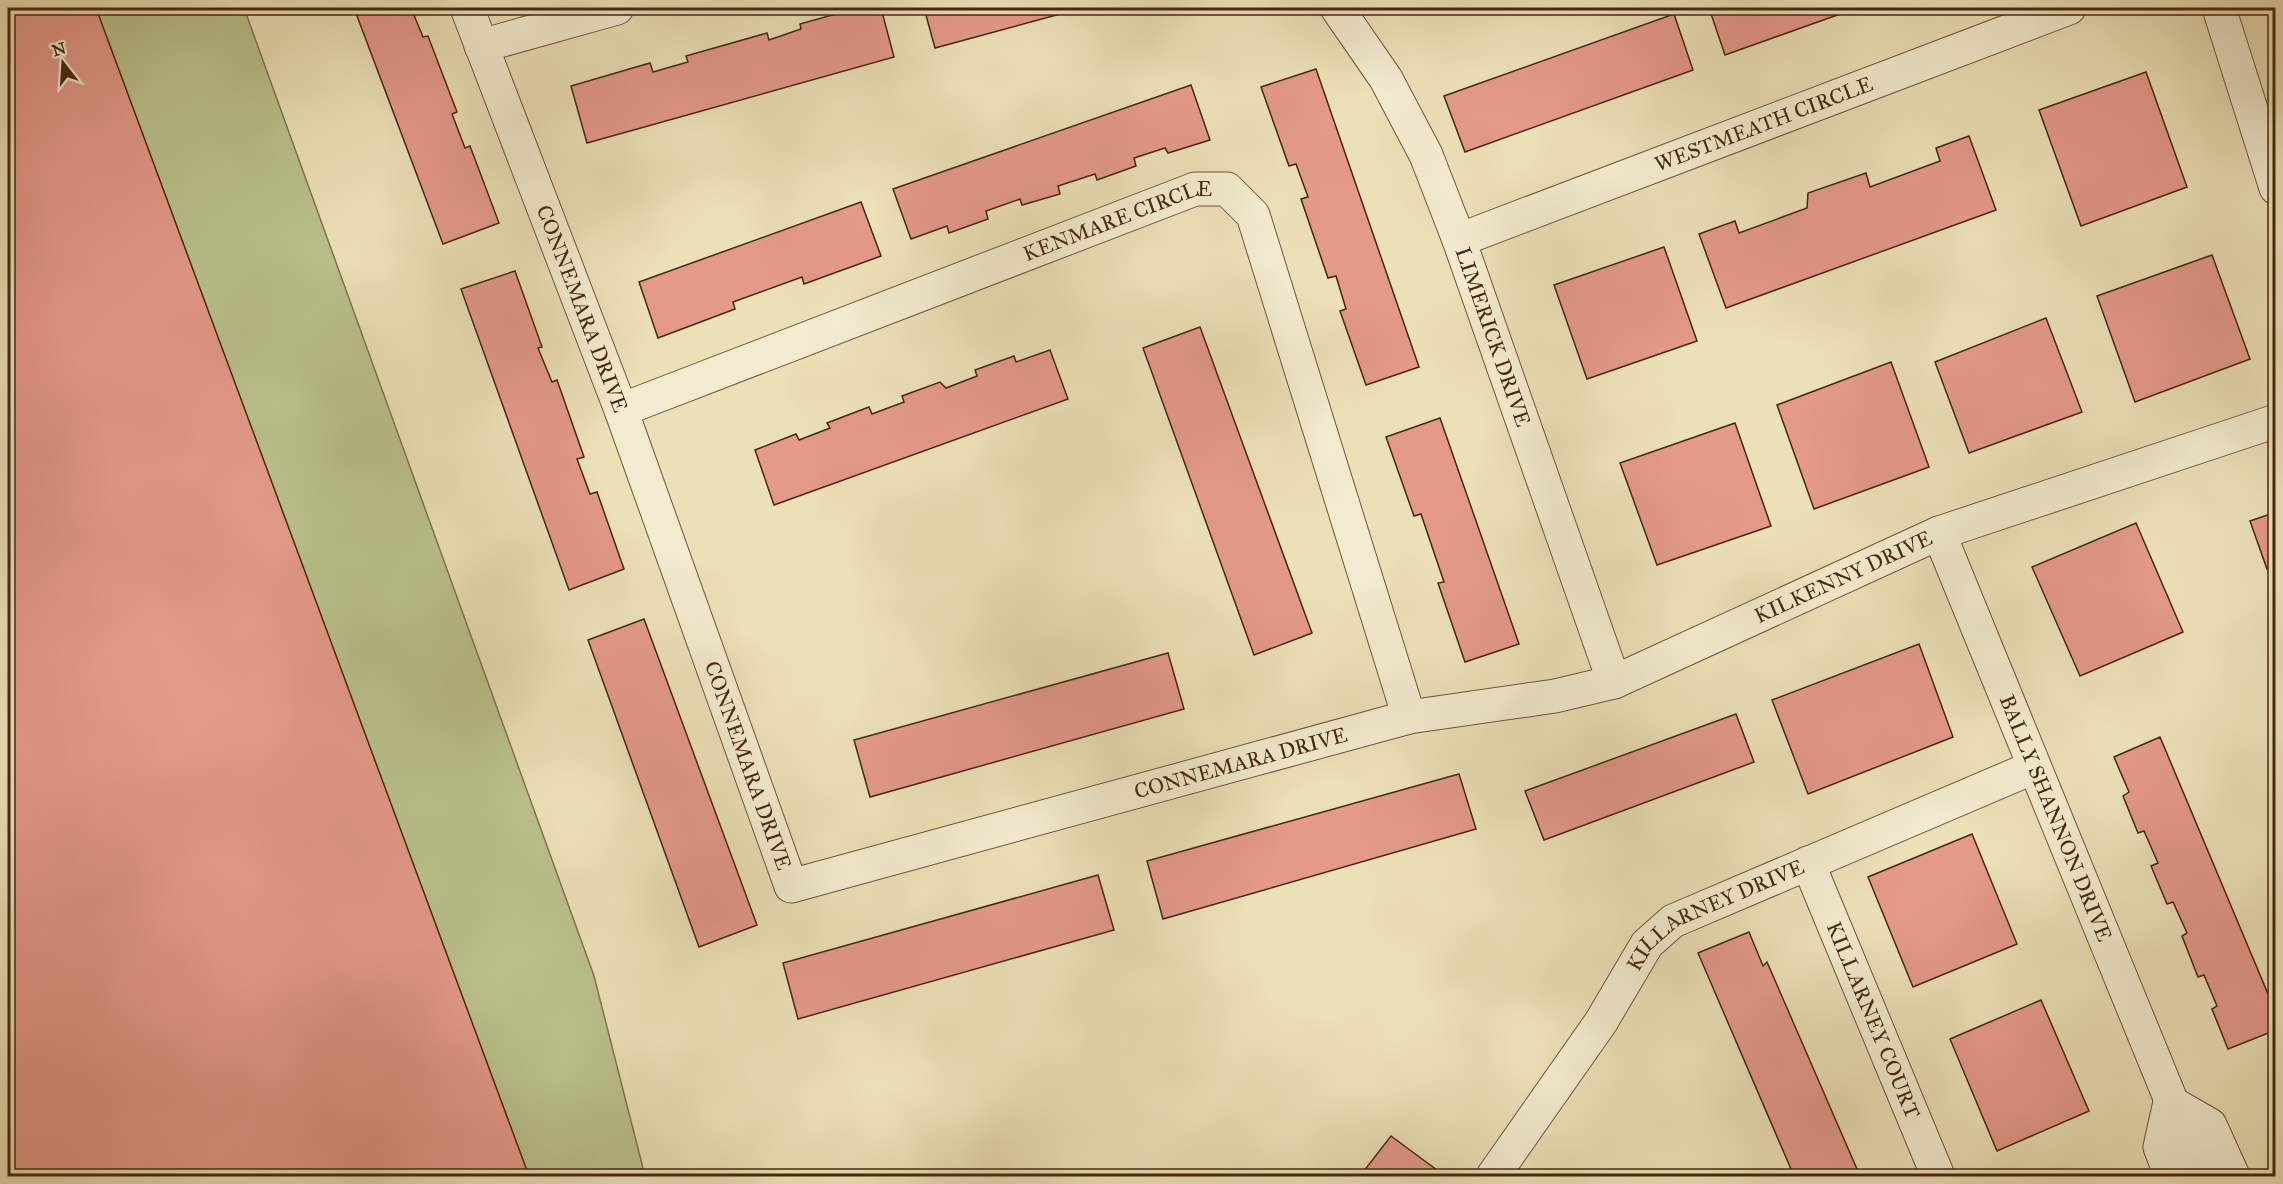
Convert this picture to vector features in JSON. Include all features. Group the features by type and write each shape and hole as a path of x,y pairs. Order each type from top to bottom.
{"street":[{"name":"CONNEMARA DRIVE","path":"467,8 621,410 791,886 1408,717"},
{"path":"480,46 617,8"},
{"name":"LIMERICK DRIVE","path":"1337,8 1386,79 1426,155 1459,240 1614,682"},
{"name":"WESTMEATH CIRCLE","path":"1459,240 2069,8"},
{"path":"2218,8 2276,188"},
{"name":"KENMARE CIRCLE","path":"621,410 1195,189 1227,189 1253,215 1408,717"},
{"name":"KILKENNY DRIVE","path":"1408,717 1555,696 1614,682 1939,533 2276,421"},
{"name":"BALLY SHANNON DRIVE","path":"1939,533 2202,1176"},
{"name":"KILLARNEY DRIVE","path":"1492,1176 1601,1022 1647,944 1673,921 2034,767"},
{"name":"KILLARNEY COURT","path":"1808,863 1938,1176"},
{"path":"2171,1176 2160,1147 2170,1102 2210,1125 2233,1176"}],"green space":[{"path":"8,8 244,8 594,976 645,1176 8,1176"}],"building":[{"path":"8,8 96,8 529,1176 8,1176"},
{"path":"354,8 411,8 423,37 428,36 457,112 452,114 465,148 470,146 499,223 443,244"},
{"path":"857,8 881,8 894,57 587,143 571,86 650,63 653,72 688,62 686,56 767,33 769,40 801,29 800,24"},
{"path":"924,8 1082,8 935,48"},
{"path":"1709,8 1857,8 1725,55"},
{"path":"1674,14 1693,70 1465,152 1444,96"},
{"path":"1316,69 1419,367 1366,385 1340,311 1346,309 1336,276 1328,278 1301,199 1308,197 1296,164 1289,166 1261,87"},
{"path":"2146,72 2187,187 2081,226 2039,110"},
{"path":"1191,85 1210,140 1168,153 1165,148 1134,158 1136,166 1097,180 1095,174 1058,186 1060,194 1022,205 1020,199 986,211 988,219 949,233 947,226 911,239 893,189"},
{"path":"1969,136 1996,210 1726,308 1699,234 1735,221 1739,233 1807,208 1808,193 1866,173 1870,187 1940,161 1936,148"},
{"path":"861,202 881,256 804,284 802,277 733,302 735,309 658,338 639,282"},
{"path":"1664,247 1697,341 1587,379 1554,285"},
{"path":"2212,255 2250,359 2135,402 2097,296"},
{"path":"515,271 542,347 538,348 552,382 557,380 584,457 577,459 590,494 597,492 624,569 569,590 461,289"},
{"path":"2046,318 2082,412 1969,453 1935,362"},
{"path":"1200,327 1312,633 1254,655 1143,348"},
{"path":"1050,350 1068,399 774,505 755,450 796,434 799,440 830,428 827,423 869,407 872,414 904,402 902,396 940,382 946,388 977,376 975,370 1014,356 1016,362"},
{"path":"1891,362 1929,467 1814,509 1777,405"},
{"path":"1440,418 1519,644 1465,662 1438,583 1444,582 1421,514 1414,516 1386,437"},
{"path":"1735,423 1771,526 1657,565 1620,463"},
{"path":"2276,512 2276,566 2267,569 2250,521"},
{"path":"2136,523 2183,632 2080,676 2032,567"},
{"path":"644,619 757,925 699,947 588,640"},
{"path":"1919,644 1953,737 1808,794 1772,700"},
{"path":"1168,653 1184,709 870,797 854,740"},
{"path":"1736,714 1754,762 1544,840 1525,791"},
{"path":"2160,737 2276,1013 2276,1030 2228,1049 2212,1009 2217,1006 2204,975 2198,977 2182,936 2187,933 2173,902 2167,904 2151,866 2158,863 2144,831 2138,833 2123,796 2129,792 2114,757"},
{"path":"1459,774 1476,829 1163,919 1147,861"},
{"path":"1972,834 2017,944 1913,987 1868,877"},
{"path":"1098,875 1114,930 798,1019 783,963"},
{"path":"1749,932 1763,966 1767,962 1860,1176 1794,1176 1698,953"},
{"path":"2041,1000 2089,1111 1997,1151 1950,1039"},
{"path":"1391,1136 1445,1176 1360,1176"}]}
